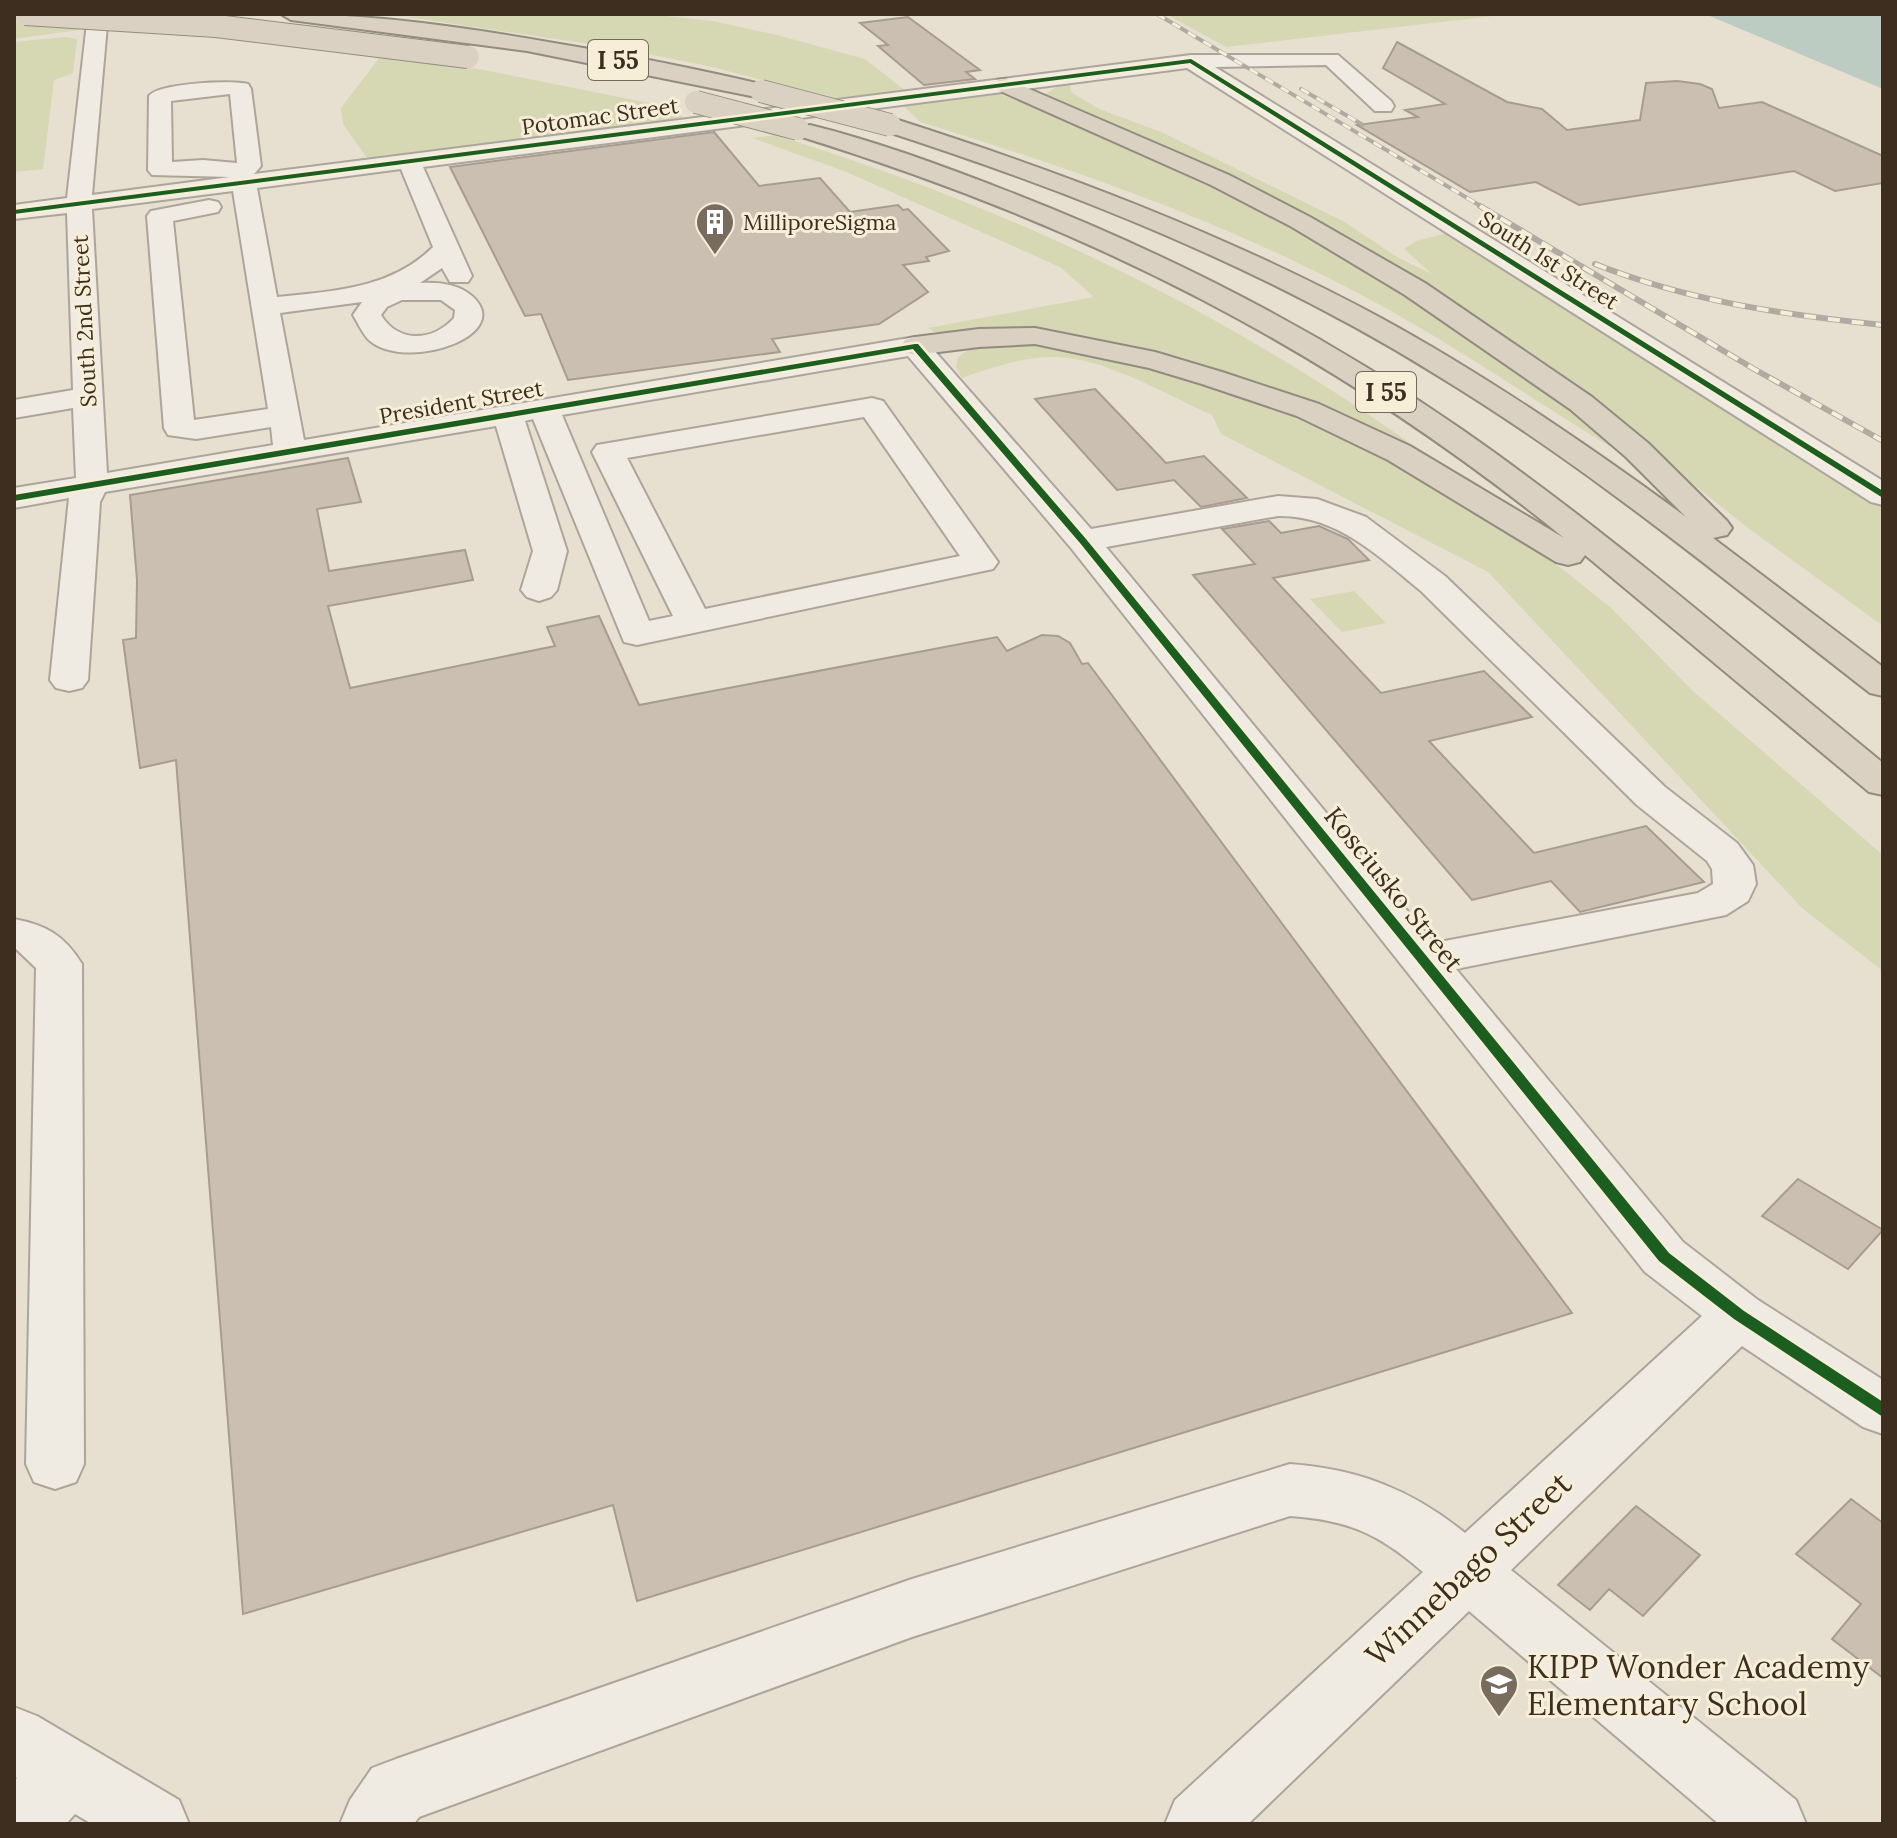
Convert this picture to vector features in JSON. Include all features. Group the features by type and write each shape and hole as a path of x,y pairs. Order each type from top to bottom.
{"highway":[{"name":"I 55","path":"22,14 471,46 642,64 890,125 1052,178 1231,253 1394,338 1519,413 1883,685"},
{"name":"I 55","path":"291,14 471,46 517,65"},
{"path":"1006,85 1207,174 1301,222 1490,338 1581,403 1637,450 1842,653"},
{"name":"I 55","path":"671,96 810,132 943,175 1028,207 1169,270 1294,335 1385,391 1575,530 1883,783"},
{"path":"915,346 1010,336 1064,341 1155,361 1308,410 1399,453 1721,650"}],"street":[{"name":"South 2nd Street","path":"69,680 84,502 92,485 79,204 98,14"},
{"name":"Potomac Street","path":"14,212 244,185 1191,61 1331,59 1383,106"},
{"name":"South 1st Street","path":"1191,61 1883,495"},
{"path":"244,185 213,167 160,170 160,96 240,89 249,166 244,185 290,451"},
{"path":"409,161 462,283 454,295"},
{"path":"244,185 160,216 179,428 196,430 284,416"},
{"path":"265,307 390,290 416,289 454,295 468,309 469,320 463,330 447,340 426,345 386,339 371,330 367,315 390,290 424,272 446,249"},
{"name":"President Street","path":"14,498 915,346"},
{"name":"Kosciusko Street","path":"915,346 1083,541 1664,1257 1739,1315 1883,1410"},
{"path":"14,409 88,396"},
{"path":"544,408 637,634 981,562 872,407 608,452 694,622"},
{"path":"508,414 550,551 539,590"},
{"path":"1083,541 1278,506 1310,507 1346,519 1418,572 1653,798 1709,839 1732,864 1735,873 1733,891 1711,905 1423,960"},
{"path":"615,582 667,570"},
{"path":"14,933 30,936 59,964 55,1464"},
{"name":"Winnebago Street","path":"1199,1824 1739,1315"},
{"path":"374,1824 396,1792 912,1608 1290,1490 1324,1491 1372,1504 1411,1525 1772,1824"},
{"path":"20,1824 41,1756 155,1824"}],"green space":[{"path":"646,14 713,21 865,59 907,92 839,100 708,66 618,48 406,17"},
{"path":"1166,14 1510,14 1226,47"},
{"path":"14,22 80,25 78,30 14,39"},
{"path":"65,37 77,39 73,73 54,80 43,169 14,172 14,42"},
{"path":"382,54 464,66 669,107 684,118 367,158 343,124 341,108"},
{"path":"1076,82 1070,86 1071,92 1099,109 1161,132 1343,221 1399,258 1432,274 1404,249 1416,241 1452,232 1883,503 1883,626 1748,528 1587,400 1458,308 1045,94 1060,85"},
{"path":"994,92 1091,128 1234,195 1297,229 1371,272 1571,408 1614,446 1611,447 1400,316 1315,271 1149,199 920,122 901,103"},
{"path":"775,135 959,200 1132,277 1298,369 1460,479 1398,445 1108,345 943,336 928,328 1094,297 1060,267 844,171 752,138"},
{"path":"993,342 1044,343 1202,380 1347,435 1520,537 1610,607 1694,692 1883,855 1883,971 1802,908 1488,572 1221,434 1212,415 1113,370 1072,358 1041,357 962,378 956,367 958,357 971,348"},
{"path":"1354,591 1386,623 1342,632 1310,599"}],"shaded area":[{"path":"1705,14 1883,14 1883,89"}],"building":[{"path":"908,17 980,70 966,72 975,79 924,85 878,46 888,45 860,23"},
{"path":"1397,42 1507,102 1542,109 1567,130 1640,120 1646,83 1677,81 1700,84 1712,89 1719,108 1762,102 1883,156 1883,183 1835,191 1794,171 1579,205 1536,182 1470,192 1357,125 1418,117 1405,110 1445,104 1383,68"},
{"name":"MilliporeSigma","path":"714,132 759,186 820,178 850,212 898,205 903,210 908,209 949,251 926,257 929,261 903,265 928,292 879,324 772,339 780,352 568,380 541,314 525,316 450,167"},
{"path":"1095,389 1166,463 1204,456 1247,498 1201,507 1174,480 1117,490 1035,399"},
{"path":"348,458 361,502 317,509 329,571 465,550 473,580 328,606 350,688 555,646 547,627 599,616 639,705 997,637 1007,651 1042,635 1058,636 1070,643 1082,664 1088,663 1572,1313 637,1601 613,1505 243,1614 176,760 140,768 123,640 136,638 137,580 130,495"},
{"path":"1269,521 1281,533 1319,526 1348,539 1369,560 1273,578 1381,693 1484,671 1532,717 1429,741 1534,853 1646,826 1704,882 1580,912 1551,881 1472,900 1193,575 1255,564 1222,529"},
{"path":"1798,1179 1883,1230 1848,1269 1762,1216"},
{"path":"1851,1499 1883,1523 1883,1678 1832,1639 1861,1604 1796,1554"},
{"path":"1636,1506 1700,1555 1643,1616 1609,1589 1590,1610 1558,1585"}],"railway":[{"path":"1157,14 1484,208"},
{"path":"1301,89 1363,125"},
{"path":"1480,206 1754,369 1883,441"},
{"path":"1595,264 1665,288 1737,305 1883,325"}],"cycle path":[{"path":"14,212 1191,61 1883,495"},
{"path":"14,498 915,346 1083,541 1664,1257 1739,1315 1883,1410"}],"place":[{"name":"MilliporeSigma","path":"715,256"},
{"name":"KIPP Wonder Academy Elementary School","path":"1499,1718"}]}
